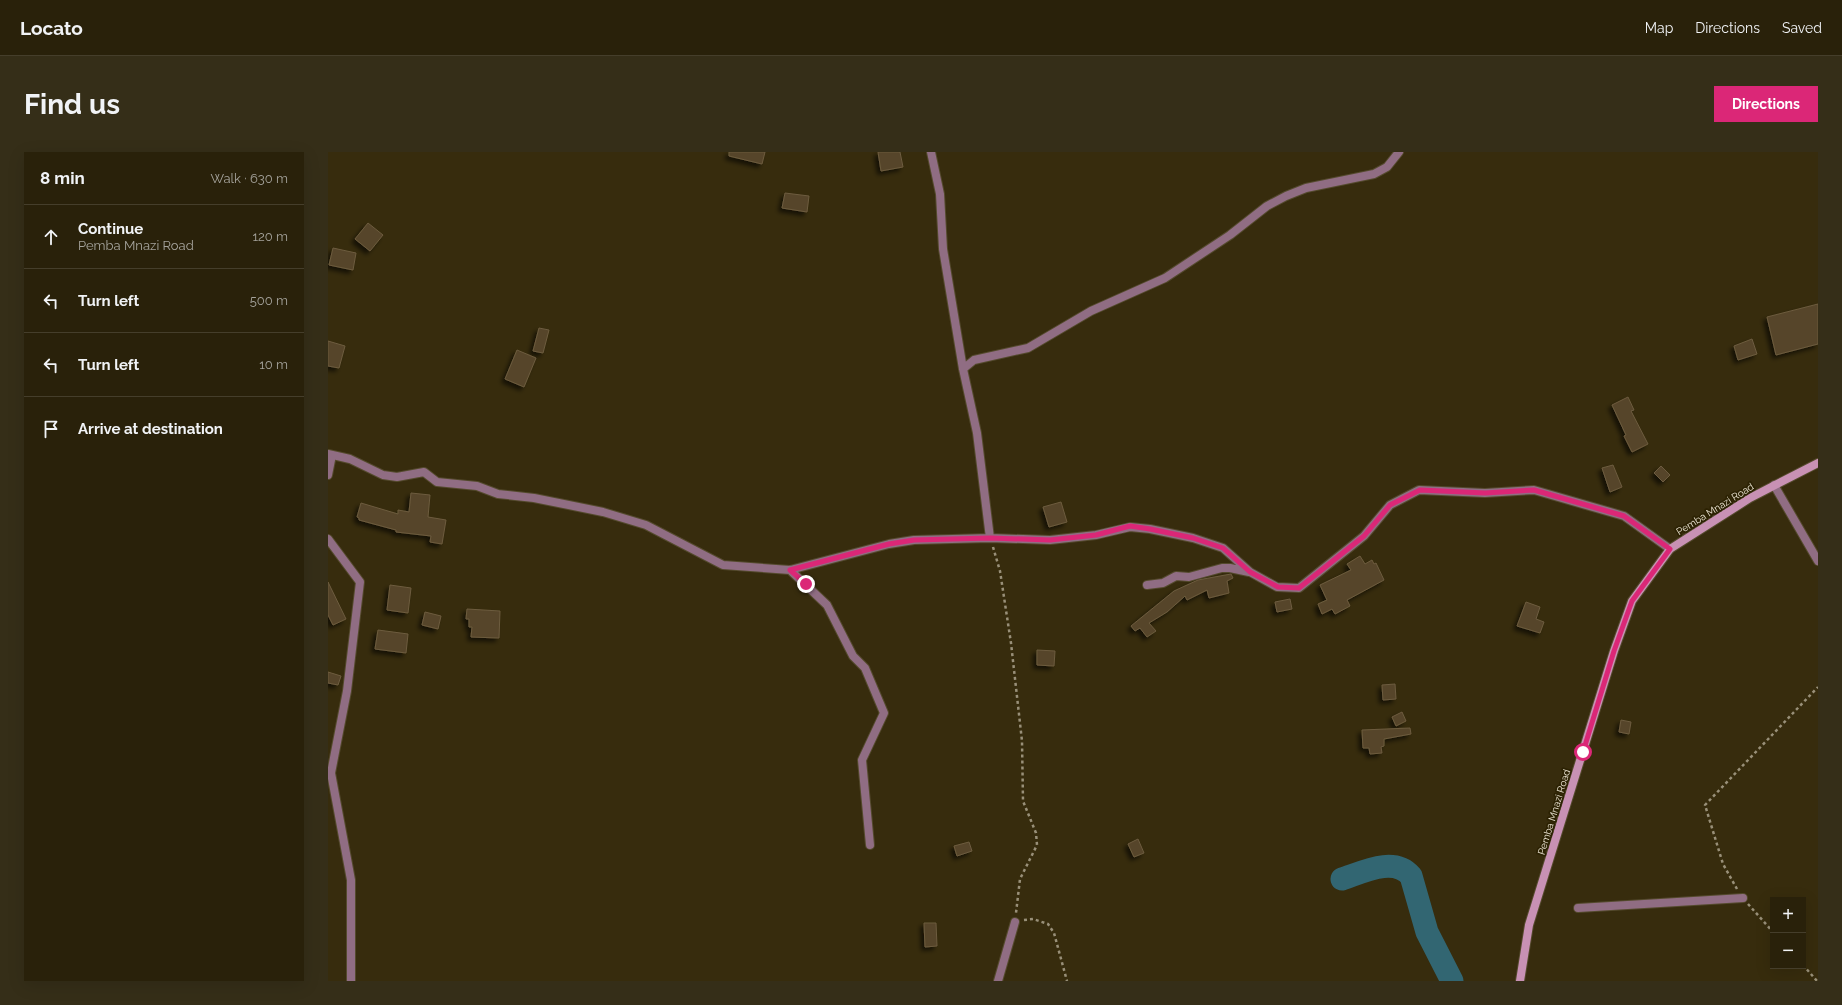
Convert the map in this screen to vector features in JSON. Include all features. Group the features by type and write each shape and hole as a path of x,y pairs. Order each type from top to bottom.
{"main road":[{"name":"Pemba Mnazi Road","path":"1520,981 1529,925 1614,651 1632,601 1670,549 1750,498 1818,463"}],"street":[{"path":"931,152 940,194 943,248 963,369 977,433 990,538"},
{"path":"963,369 974,360 1028,348 1091,311 1165,278 1230,236 1267,206 1286,196 1306,188 1374,174 1386,167 1399,152"},
{"path":"328,475 330,454 350,459 383,475 397,477 424,472 437,482 478,486 498,494 534,498 603,512 646,525 723,565 790,570 889,544 914,540 990,538 1050,540 1096,535 1130,526 1193,538 1223,548 1250,572 1278,587 1299,588 1364,536 1390,505 1420,490 1485,493 1534,490 1624,516 1670,549"},
{"path":"1774,485 1818,561"},
{"path":"328,539 360,582 347,691 331,773 350,880 351,981"},
{"path":"1147,585 1163,583 1176,576 1189,577 1222,568 1250,572"},
{"path":"790,570 827,605 853,656 865,668 884,713 862,760 870,845"},
{"path":"1578,908 1743,898"},
{"path":"998,981 1015,922"}],"path":[{"path":"990,538 1000,571 1012,643 1022,740 1023,801 1036,833 1038,845 1020,879 1015,922 1033,919 1048,924 1054,932 1068,981"},
{"path":"1770,929 1743,898 1723,864 1705,805 1818,687"},
{"path":"1806,968 1817,981"}],"building":[{"path":"729,152 765,152 762,164 729,156"},
{"path":"878,152 900,152 903,167 881,171"},
{"path":"785,193 809,196 807,212 782,208"},
{"path":"368,223 383,235 370,251 355,239"},
{"path":"333,248 356,253 353,270 329,265"},
{"path":"1818,304 1818,344 1776,355 1767,317"},
{"path":"539,328 549,330 543,353 533,351"},
{"path":"1752,339 1757,354 1738,360 1734,346"},
{"path":"328,341 345,346 339,368 328,366"},
{"path":"517,350 536,358 524,387 505,379"},
{"path":"1628,397 1634,410 1631,411 1648,444 1632,452 1612,405"},
{"path":"1613,465 1622,487 1610,492 1602,468"},
{"path":"1661,466 1670,475 1663,482 1654,473"},
{"path":"411,493 430,495 428,517 446,520 442,544 430,542 431,536 396,532 396,530 359,520 357,517 361,503 398,514 398,510 409,512"},
{"path":"1061,502 1067,522 1049,527 1043,507"},
{"path":"1360,556 1365,564 1372,560 1374,564 1376,563 1384,580 1347,600 1350,606 1335,614 1332,609 1322,614 1318,604 1327,600 1320,585 1351,570 1347,564"},
{"path":"1231,574 1233,578 1227,581 1229,593 1209,598 1207,590 1187,600 1185,596 1167,612 1149,623 1156,631 1147,637 1140,628 1135,631 1131,626 1174,591 1198,580"},
{"path":"328,582 346,619 333,625 328,615"},
{"path":"390,585 411,588 408,613 387,610"},
{"path":"1290,599 1292,609 1277,612 1275,602"},
{"path":"1526,602 1540,607 1536,619 1544,622 1540,633 1517,626"},
{"path":"467,609 500,611 499,638 471,637 472,627 469,627 469,619 466,619"},
{"path":"425,612 441,616 438,629 422,625"},
{"path":"378,630 408,634 406,653 375,649"},
{"path":"1037,650 1055,651 1054,666 1037,665"},
{"path":"328,672 341,676 338,685 328,683"},
{"path":"1395,684 1396,699 1383,700 1382,685"},
{"path":"1402,712 1406,721 1396,726 1392,717"},
{"path":"1621,720 1631,722 1629,734 1619,732"},
{"path":"1410,728 1411,734 1384,739 1384,746 1381,747 1382,753 1370,754 1369,748 1363,748 1362,730"},
{"path":"1138,839 1144,853 1134,857 1128,844"},
{"path":"969,842 972,851 957,856 954,846"},
{"path":"924,923 936,923 937,946 925,947"}],"waterway":[{"path":"1342,879 1378,867 1387,866 1404,870 1411,876 1427,932 1452,981"}],"route":[{"path":"806,584 790,570 889,544 914,540 990,538 1050,540 1096,535 1130,526 1193,538 1223,548 1250,572 1278,587 1299,588 1364,536 1390,505 1420,490 1485,493 1534,490 1624,516 1670,549 1632,601 1614,651 1583,752"}]}
